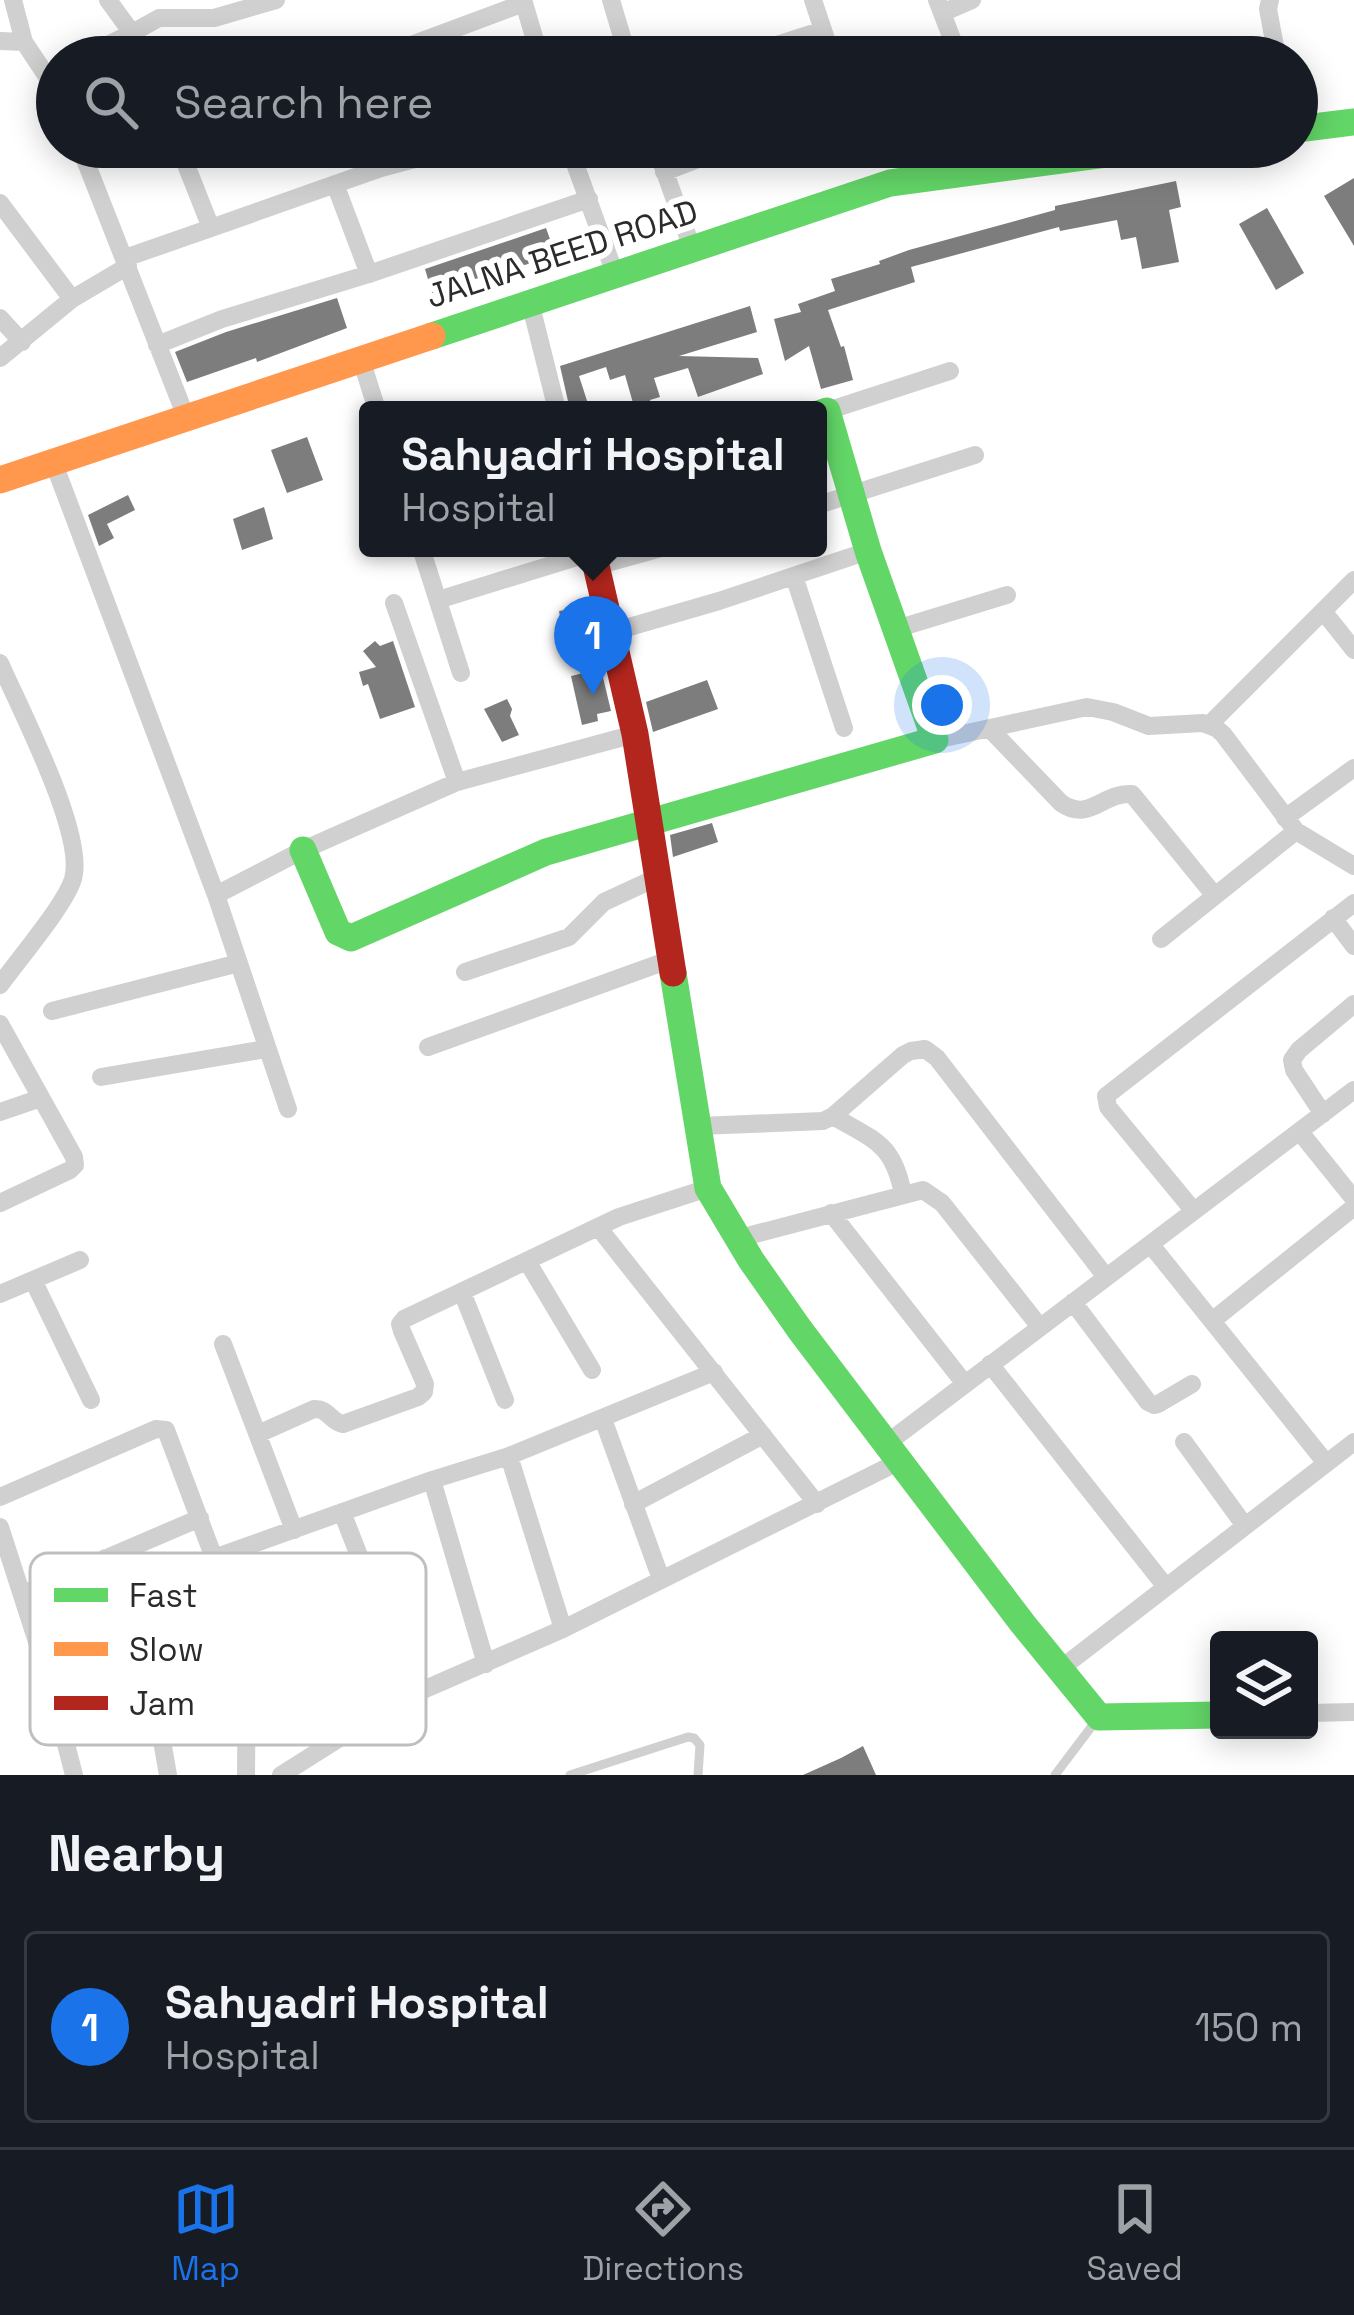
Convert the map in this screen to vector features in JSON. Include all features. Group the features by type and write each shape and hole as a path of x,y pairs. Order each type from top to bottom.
{"street":[{"path":"13,0 24,42 36,55"},
{"path":"108,0 133,36"},
{"path":"126,36 162,9 214,18 276,0"},
{"path":"611,0 622,36"},
{"path":"813,0 825,36"},
{"path":"951,36 940,6 972,0"},
{"path":"1270,0 1272,36"},
{"path":"457,36 524,2 534,36"},
{"path":"804,36 823,30"},
{"path":"0,41 24,42"},
{"path":"1318,126 1354,122"},
{"path":"88,168 186,417"},
{"path":"187,168 211,228"},
{"path":"0,358 126,262 381,168"},
{"path":"577,168 615,274"},
{"path":"663,168 692,248"},
{"path":"664,172 674,168"},
{"name":"JALNA BEED ROAD","path":"0,479 890,183 952,168"},
{"path":"335,184 368,274"},
{"path":"157,346 222,319 589,200"},
{"path":"0,203 72,299"},
{"path":"530,302 555,401"},
{"path":"0,318 22,342"},
{"path":"361,359 374,401"},
{"path":"827,412 950,371"},
{"path":"827,424 934,740"},
{"path":"827,502 975,455"},
{"path":"53,461 216,895 288,1109"},
{"path":"612,632 868,551"},
{"path":"425,557 461,674"},
{"path":"438,600 589,557"},
{"path":"593,557 635,734 708,1188 736,1239 893,1453 1099,1717 1210,1714"},
{"path":"794,576 844,728"},
{"path":"1210,724 1354,580"},
{"path":"896,629 1007,595"},
{"path":"394,603 457,782"},
{"path":"1324,611 1354,650"},
{"path":"0,663 68,820 76,863 67,892 0,985"},
{"path":"304,850 338,932 351,938 525,860 650,820 934,740 1088,707 1150,725 1210,724 1223,734 1290,825 1354,866"},
{"path":"989,728 1072,811 1084,811 1124,792 1132,794 1215,896"},
{"path":"216,895 457,782 635,734"},
{"path":"1161,939 1215,896 1354,768"},
{"path":"465,972 569,937 604,902 658,877"},
{"path":"1193,1210 1108,1107 1106,1096 1354,903"},
{"path":"1333,918 1354,946"},
{"path":"428,1047 670,960"},
{"path":"52,1011 239,963"},
{"path":"1323,1114 1292,1060 1354,1004"},
{"path":"0,1024 75,1165 0,1203"},
{"path":"699,1126 812,1123 833,1116 903,1055 919,1048 931,1051 1106,1276"},
{"path":"101,1077 266,1049"},
{"path":"426,1688 563,1629 817,1504 893,1453 964,1384 1354,1090"},
{"path":"0,1112 41,1098"},
{"path":"833,1116 890,1153 903,1194"},
{"path":"1212,1322 1354,1203 1300,1132"},
{"path":"257,1434 314,1409 324,1410 343,1424 421,1395 425,1384 401,1321 619,1217 708,1188"},
{"path":"736,1239 923,1190 942,1203 1040,1328"},
{"path":"831,1213 964,1384"},
{"path":"598,1227 817,1504"},
{"path":"1151,1245 1326,1463"},
{"path":"0,1294 80,1260"},
{"path":"527,1261 592,1370"},
{"path":"33,1280 91,1400"},
{"path":"462,1292 506,1400"},
{"path":"1073,1302 1148,1402 1158,1404 1192,1384"},
{"path":"223,1344 294,1530"},
{"path":"990,1364 1166,1587"},
{"path":"228,1553 509,1456 714,1372"},
{"path":"603,1419 661,1579"},
{"path":"0,1497 164,1428 212,1553"},
{"path":"634,1504 764,1435"},
{"path":"1184,1442 1245,1526"},
{"path":"1059,1670 1354,1442"},
{"path":"509,1456 563,1629"},
{"path":"432,1480 486,1664"},
{"path":"342,1512 358,1553"},
{"path":"117,1553 200,1518"},
{"path":"0,1527 30,1619"},
{"path":"23,1594 30,1591"},
{"path":"1318,1713 1354,1712"},
{"path":"66,1745 74,1775"},
{"path":"163,1745 168,1775"},
{"path":"246,1745 246,1775"},
{"path":"281,1775 328,1745"}],"lane":[{"path":"1054,1775 1099,1717"},
{"path":"570,1775 688,1737 701,1748 698,1775"}],"building":[{"path":"1354,178 1354,246 1324,196"},
{"path":"1176,181 1181,207 1169,210 1179,262 1142,269 1136,237 1121,240 1117,220 1060,231 1059,227 911,267 915,282 828,310 853,380 821,389 809,346 785,361 774,319 801,312 798,304 835,291 831,279 909,250 1055,210 1055,206"},
{"path":"1267,208 1304,273 1276,290 1239,224"},
{"path":"546,228 556,256 454,285 456,288 433,296 425,269"},
{"path":"337,298 347,328 187,382 175,352"},
{"path":"750,306 757,332 679,356 758,358 763,374 698,397 688,368 654,378 660,397 632,401 625,375 610,380 606,367 579,376 587,401 568,401 560,366"},
{"path":"307,437 323,480 287,493 271,450"},
{"path":"128,495 135,510 107,524 114,538 99,546 88,515"},
{"path":"264,507 273,539 242,550 233,519"},
{"path":"587,606 594,645 566,650 559,611"},
{"path":"375,641 380,646 393,641 415,707 380,719 359,672 376,667 363,651"},
{"path":"601,669 611,711 582,725 571,676"},
{"path":"707,680 718,709 653,732 646,702"},
{"path":"507,699 519,735 502,742 484,709"},
{"path":"712,823 718,842 673,857 670,835"},
{"path":"863,1746 876,1775 803,1775 841,1758"}],"traffic: fast":[{"path":"1318,126 1354,122"},
{"path":"432,336 890,183 1002,168"},
{"path":"303,850 338,932 351,938 546,852 935,740 868,551 827,411"},
{"path":"673,973 708,1188 800,1330 1099,1717 1210,1715"}],"traffic: slow":[{"path":"0,480 432,336"}],"traffic: jam":[{"path":"594,557 635,734 673,973"}],"place":[{"name":"Sahyadri Hospital","path":"593,695"}]}
